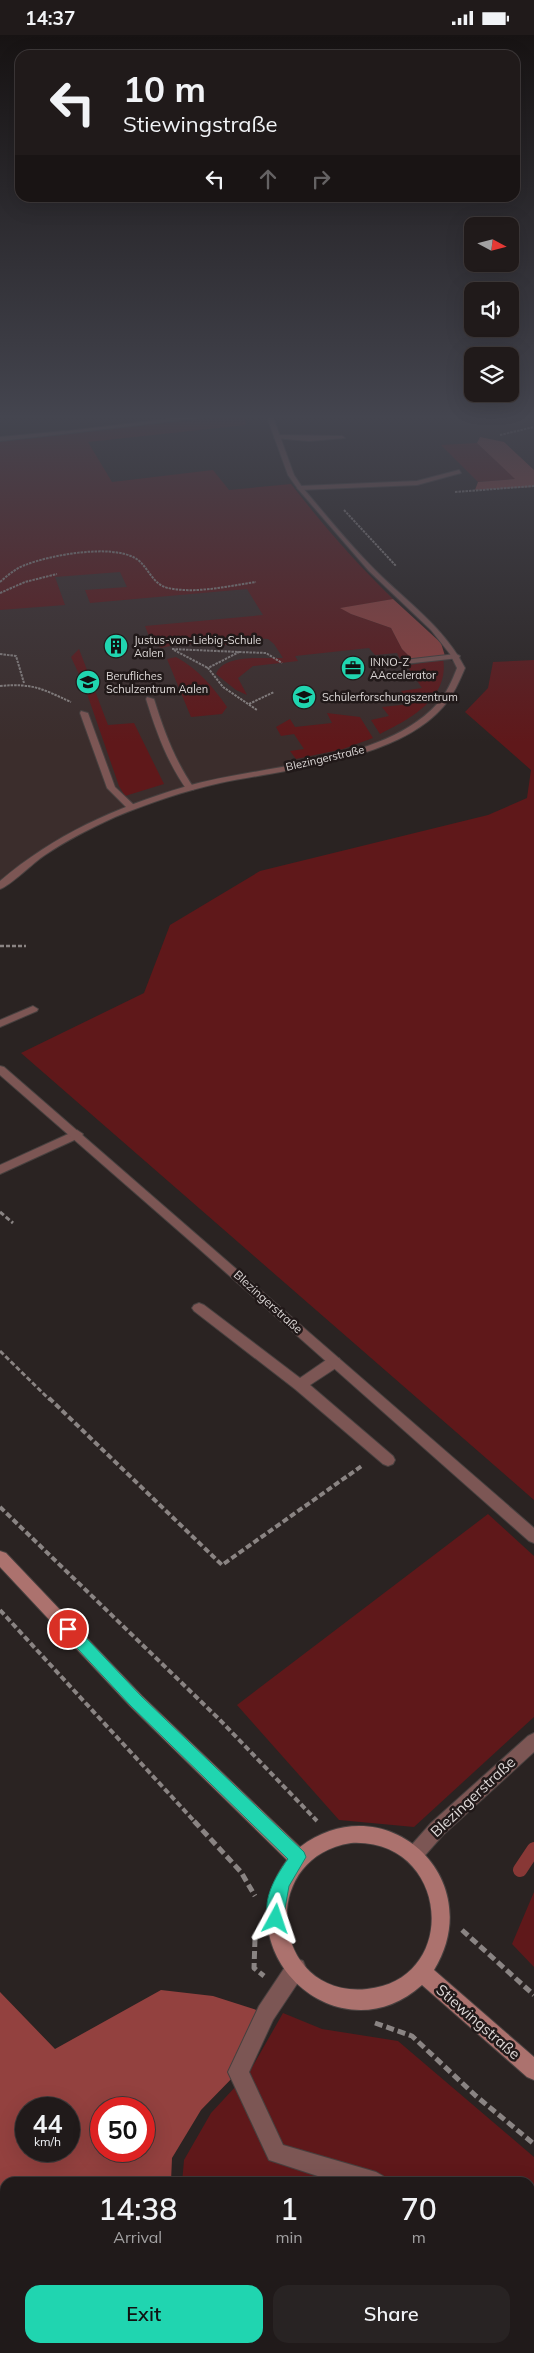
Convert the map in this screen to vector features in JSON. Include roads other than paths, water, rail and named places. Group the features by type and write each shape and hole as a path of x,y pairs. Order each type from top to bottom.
{"main road":[{"path":"0,1557 136,1701 298,1857"},
{"path":"357,1835 381,1838 414,1855 424,1866 438,1888 444,1914 442,1940 423,1973 410,1985 383,1996 354,1998 325,1990 303,1975 286,1955 277,1932 276,1907 281,1883 298,1857 311,1848 333,1838 357,1835"},
{"name":"Stiewingstraße","path":"423,1973 534,2071"}],"street":[{"path":"332,525 371,570 413,609 456,656"},
{"path":"395,663 456,656"},
{"name":"Blezingerstraße","path":"0,886 39,853 78,829 131,807 190,788 356,752 396,737 431,715 452,690 461,668 456,656"},
{"path":"150,699 159,727 179,773 190,788"},
{"path":"84,713 111,788 131,807"},
{"path":"0,1024 33,1009"},
{"name":"Blezingerstraße","path":"0,1069 77,1134 534,1537"},
{"path":"0,1170 77,1134"},
{"path":"199,1308 300,1385 384,1456"},
{"path":"300,1385 334,1362"},
{"name":"Blezingerstraße","path":"414,1855 438,1829 534,1741"},
{"path":"296,1968 266,2013 238,2072 276,2153 356,2177"}],"waterway":[{"path":"520,1870 534,1849"}],"place":[{"name":"Justus-von-Liebig-Schule Aalen","path":"116,646"},
{"name":"INNO-Z AAccelerator","path":"353,668"},
{"name":"Berufliches Schulzentrum Aalen","path":"88,682"},
{"name":"Schülerforschungszentrum","path":"304,697"}]}
